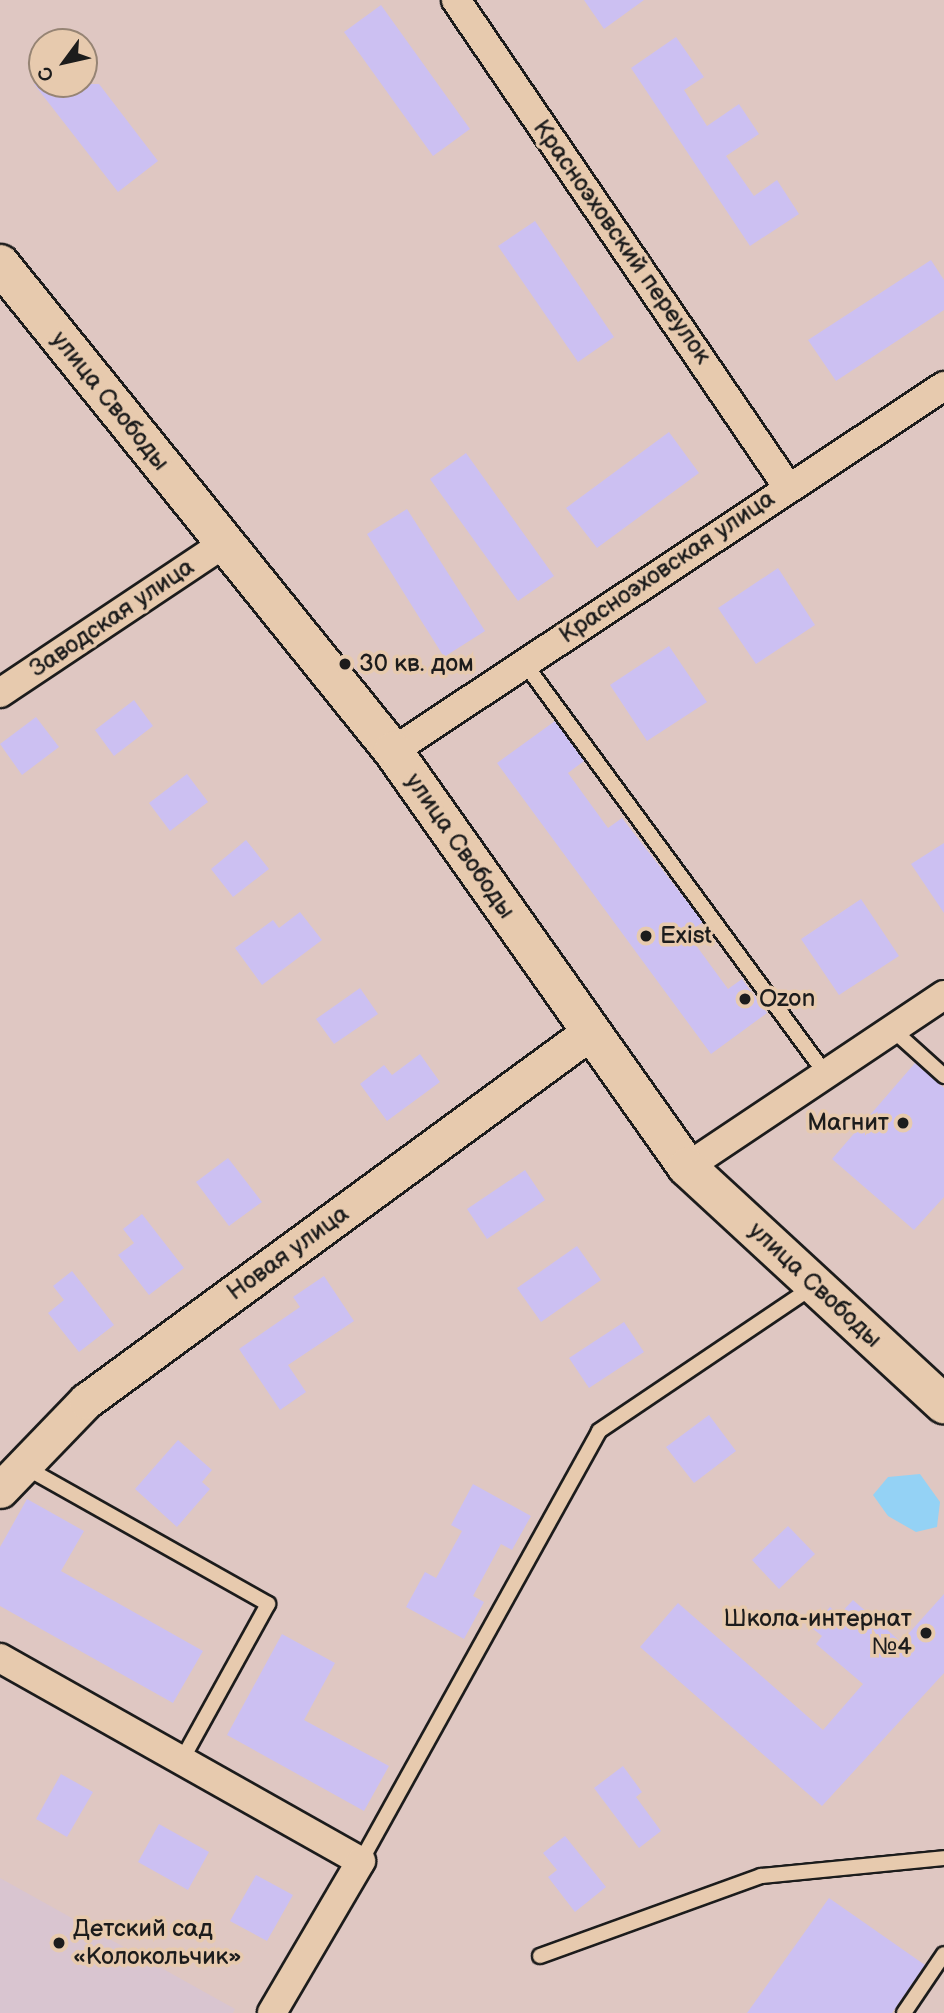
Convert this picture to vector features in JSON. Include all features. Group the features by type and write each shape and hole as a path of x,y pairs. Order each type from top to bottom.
{"main road":[{"name":"улица Свободы","path":"0,264 393,751 687,1167 944,1404"}],"street":[{"name":"Красноэховский переулок","path":"456,0 787,486"},
{"name":"Красноэховская улица","path":"393,751 787,486 944,386"},
{"name":"Заводская улица","path":"0,693 225,543"},
{"path":"687,1167 944,995"},
{"name":"Новая улица","path":"10,1477 86,1401 590,1032"},
{"path":"0,1658 361,1861 272,2013"}],"lane":[{"path":"525,664 825,1073"},
{"path":"893,1030 944,1076"},
{"path":"361,1861 599,1431 815,1285"},
{"path":"10,1477 268,1604 181,1760"},
{"path":"540,1956 761,1876 944,1858"},
{"path":"904,2013 944,1954"}],"shaded area":[{"name":"Детский сад «Колокольчик»","path":"0,1878 235,2009 233,2013 0,2013"}],"water":[{"path":"920,1474 940,1502 937,1527 916,1532 888,1516 873,1495 888,1477"}],"building":[{"path":"584,0 644,0 604,29"},
{"path":"381,5 470,129 433,156 344,32"},
{"path":"676,37 704,77 684,90 707,126 739,104 759,134 726,156 754,196 777,180 799,214 750,246 631,68"},
{"path":"99,84 158,161 118,192 45,98 98,98"},
{"path":"535,221 614,337 578,362 498,246"},
{"path":"931,260 944,280 944,310 836,381 808,340"},
{"path":"669,432 699,473 597,548 566,508"},
{"path":"466,453 554,576 518,601 430,479"},
{"path":"407,509 485,631 444,657 367,534"},
{"path":"778,568 815,625 756,664 718,608"},
{"path":"669,646 707,702 647,741 610,685"},
{"path":"134,700 153,726 114,756 95,730"},
{"path":"36,717 59,747 22,775 0,744"},
{"path":"555,721 584,761 568,773 608,828 622,818 703,922 687,933 728,989 742,979 767,1013 711,1054 497,763"},
{"path":"187,774 208,802 170,831 149,803"},
{"path":"246,840 269,869 233,897 211,869"},
{"path":"944,843 944,913 911,864"},
{"path":"861,899 899,956 839,995 801,939"},
{"path":"300,912 322,940 262,985 235,948 273,920 279,928"},
{"path":"360,988 378,1014 334,1044 316,1019"},
{"path":"420,1054 440,1082 387,1121 360,1084 384,1065 392,1075"},
{"name":"Магнит","path":"915,1063 944,1088 944,1197 914,1230 832,1159"},
{"path":"228,1158 262,1202 229,1226 196,1182"},
{"path":"525,1170 545,1200 487,1239 467,1209"},
{"path":"142,1214 184,1268 149,1295 118,1255 134,1243 123,1229"},
{"path":"577,1246 601,1280 541,1322 517,1288"},
{"path":"72,1271 114,1325 79,1352 48,1313 64,1300 53,1286"},
{"path":"324,1276 354,1321 288,1365 306,1392 280,1410 239,1349 300,1307 293,1297"},
{"path":"624,1322 644,1352 589,1388 569,1358"},
{"path":"709,1415 736,1451 694,1483 666,1447"},
{"path":"178,1440 212,1470 202,1482 210,1489 177,1527 135,1489"},
{"path":"473,1484 531,1516 512,1550 501,1544 473,1596 484,1602 464,1639 406,1607 425,1572 436,1578 462,1531 451,1525"},
{"path":"27,1499 84,1531 61,1571 203,1651 173,1703 0,1606 0,1547"},
{"path":"788,1526 815,1554 779,1589 752,1560"},
{"path":"944,1594 944,1673 822,1806 640,1647 678,1603 823,1730 863,1684 816,1644 822,1636 812,1628 830,1607 839,1615 853,1600 901,1642"},
{"path":"282,1634 335,1663 304,1720 389,1766 364,1811 227,1735"},
{"path":"623,1766 642,1792 636,1797 661,1831 639,1848 594,1788"},
{"path":"61,1774 93,1792 67,1837 36,1819"},
{"path":"159,1824 209,1852 188,1890 138,1862"},
{"path":"565,1836 606,1887 575,1912 548,1877 557,1870 543,1853"},
{"path":"256,1875 293,1895 267,1941 230,1921"},
{"path":"829,1898 925,1965 892,2013 747,2013"}],"place":[{"name":"30 кв. дом","path":"345,664"},
{"name":"Exist","path":"646,936"},
{"name":"Ozon","path":"745,999"},
{"name":"Магнит","path":"903,1123"},
{"name":"Школа-интернат №4","path":"926,1633"},
{"name":"Детский сад «Колокольчик»","path":"59,1943"}]}
